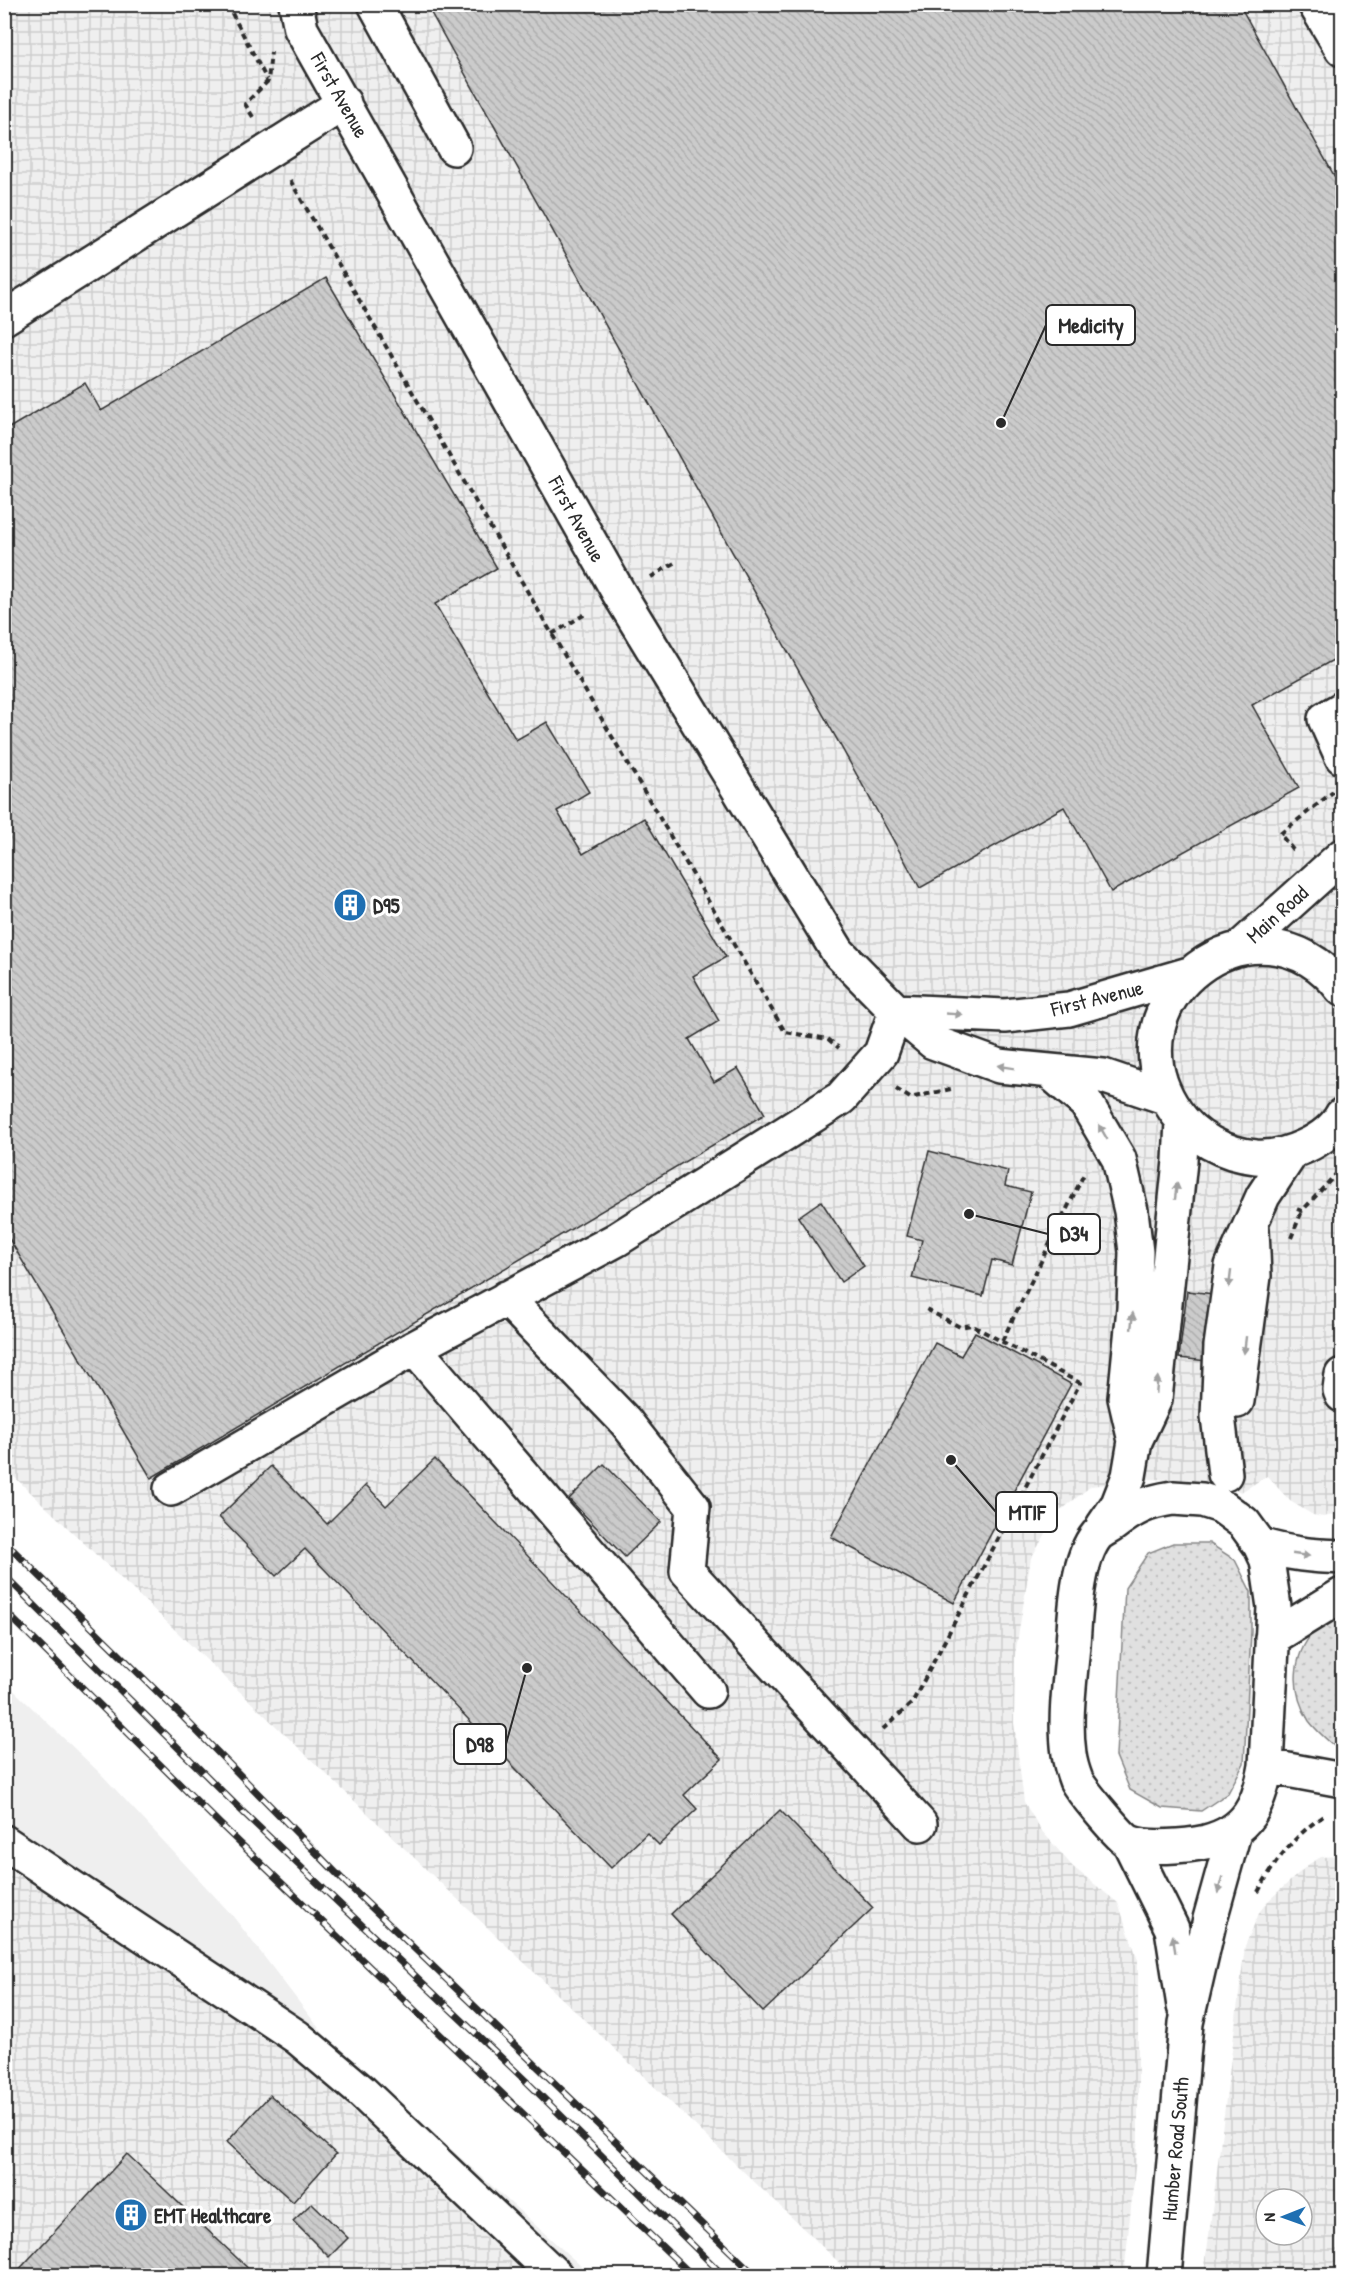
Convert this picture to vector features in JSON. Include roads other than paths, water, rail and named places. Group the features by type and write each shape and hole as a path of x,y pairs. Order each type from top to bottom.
{"street":[{"name":"First Avenue","path":"297,4 301,29 626,605 838,952 896,1011 933,1042 999,1066 1103,1076 1173,1109"},
{"path":"375,4 454,148"},
{"path":"1316,4 1342,50"},
{"path":"4,318 344,103"},
{"path":"1342,709 1325,719 1342,757"},
{"name":"Main Road","path":"1240,948 1342,856"},
{"path":"1135,1441 1155,1399 1180,1161 1173,1109 1155,1063 1157,1029 1170,996 1189,974 1210,959 1240,948 1271,946 1301,954 1329,972 1342,989"},
{"name":"First Avenue","path":"896,1011 1005,1016 1069,1009 1189,974"},
{"path":"171,1489 414,1347 616,1240 841,1098 881,1053 896,1011"},
{"path":"1050,1072 1086,1103 1119,1159 1135,1233 1134,1308 1125,1398 1135,1441"},
{"path":"1173,1109 1195,1134 1228,1152 1258,1157 1292,1152 1311,1143 1340,1121 1342,1115"},
{"path":"1129,1842 1152,1846 1188,1845 1209,1841 1235,1828 1253,1811 1262,1791 1266,1766 1274,1607 1272,1581 1267,1560 1226,1486 1218,1416 1221,1346 1232,1266 1263,1197 1292,1152"},
{"path":"506,1298 625,1421 693,1507 687,1571 920,1824"},
{"path":"414,1347 708,1691"},
{"path":"1342,1375 1340,1390 1342,1395"},
{"name":"Humber Road South","path":"1135,1441 1129,1476 1118,1504 1097,1535 1082,1571 1076,1607 1067,1720 1069,1755 1077,1782 1117,1831 1129,1842 1172,1929 1186,2023"},
{"path":"1097,1535 1149,1502 1173,1498 1202,1500 1221,1506 1252,1534 1283,1552 1342,1557"},
{"path":"1272,1638 1342,1595"},
{"path":"1266,1766 1342,1780"},
{"name":"Humber Road South","path":"1164,2276 1186,2023 1210,1919 1235,1828"},
{"path":"4,1842 297,2037 361,2091 556,2276"}],"railway":[{"path":"4,1541 182,1716 346,1883 756,2276"},
{"path":"4,1575 245,1814 527,2082 724,2276"},
{"path":"4,1610 220,1824 693,2276"}],"place":[{"name":"Medicity","path":"1001,423"},
{"name":"D95","path":"350,905"},
{"name":"D34","path":"969,1214"},
{"name":"MTIF","path":"951,1460"},
{"name":"D98","path":"527,1668"},
{"name":"EMT Healthcare","path":"131,2215"}]}
